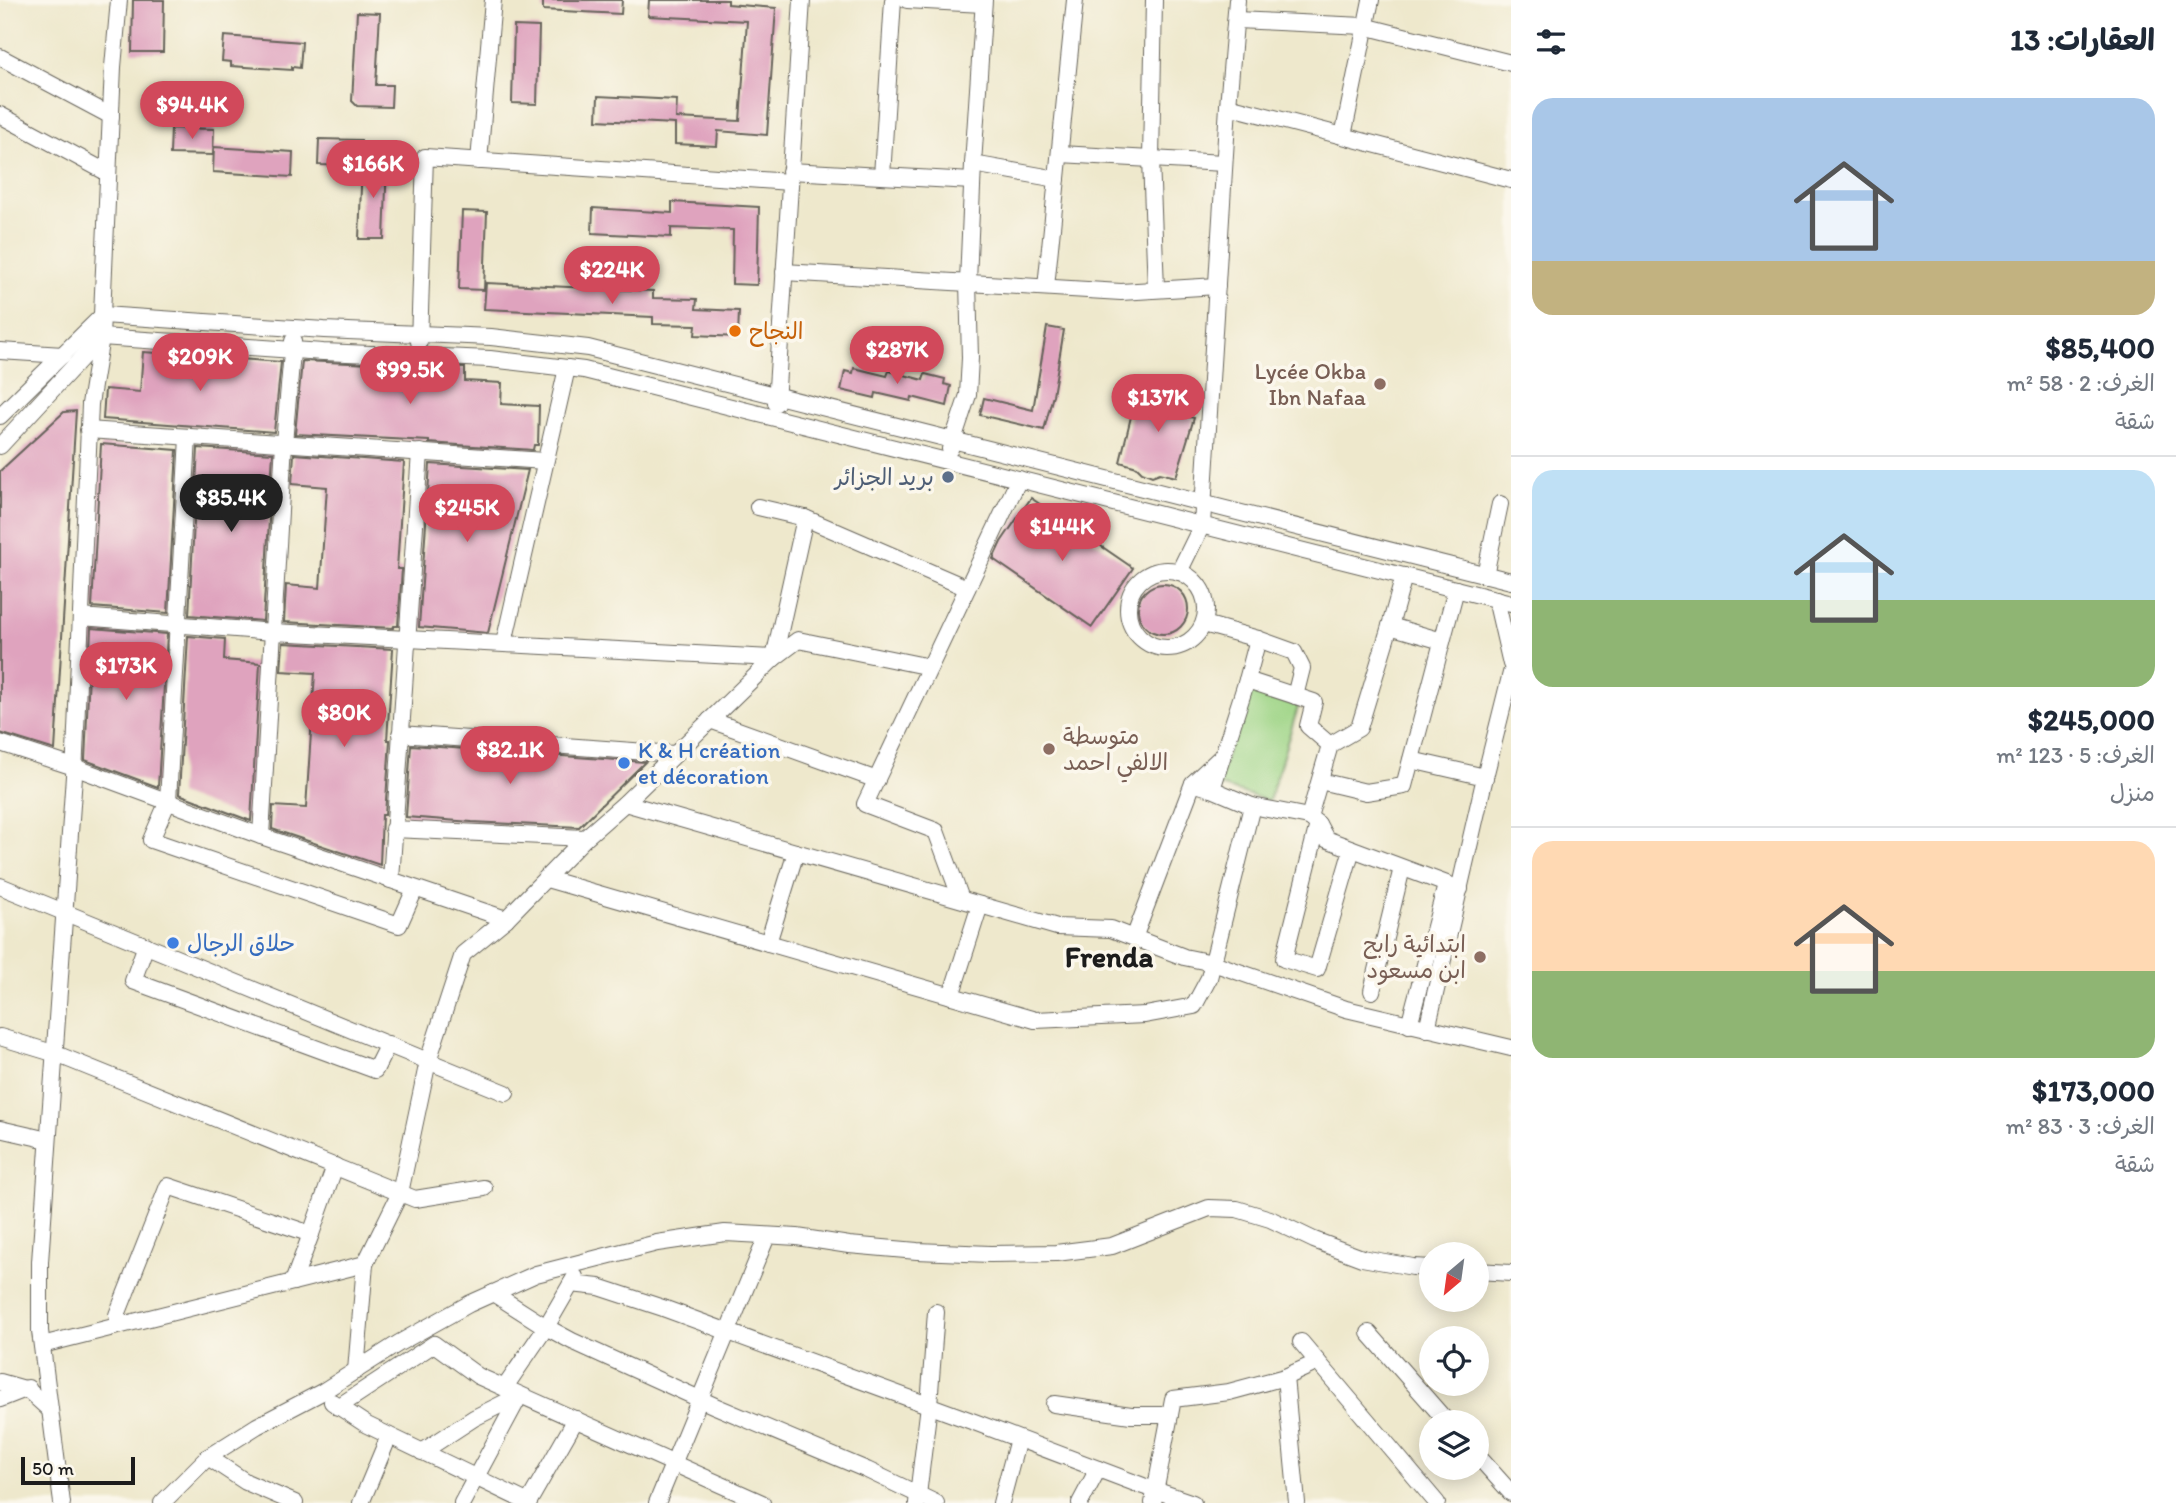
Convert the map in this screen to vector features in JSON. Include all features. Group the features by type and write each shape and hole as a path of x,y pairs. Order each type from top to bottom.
{"street":[{"path":"62,1503 41,1345 40,1262 74,767 90,404 103,315 113,67 119,0"},
{"path":"479,161 492,0"},
{"path":"775,417 803,0"},
{"path":"882,176 892,0"},
{"path":"908,0 983,2 972,173 968,395 947,460"},
{"path":"1046,287 1074,0"},
{"path":"1154,0 1151,159 1156,289"},
{"path":"1179,572 1202,525 1224,163 1237,0"},
{"path":"1364,0 1364,26"},
{"path":"1343,136 1371,0"},
{"path":"1236,20 1364,26 1511,63"},
{"path":"0,57 111,116"},
{"path":"1228,106 1511,180"},
{"path":"0,115 108,173"},
{"path":"1060,154 1224,163"},
{"path":"420,356 418,334 425,157 790,177 972,173 1057,179"},
{"path":"784,272 1121,292 1217,286"},
{"path":"0,416 103,315 293,328 491,337 588,348 1511,581"},
{"path":"261,836 293,328"},
{"path":"101,337 293,350 489,359 584,370 1504,601 1511,664"},
{"path":"0,446 101,337"},
{"path":"0,351 63,355"},
{"path":"504,643 567,368"},
{"path":"89,430 545,461"},
{"path":"188,437 168,802 151,840 399,925 415,888"},
{"path":"391,880 420,452"},
{"path":"961,899 936,831 865,804 1019,478"},
{"path":"1485,575 1500,504"},
{"path":"758,508 805,518 967,589"},
{"path":"774,658 805,518"},
{"path":"1166,570 1179,572 1199,587 1205,598 1207,611 1198,635 1188,643 1162,649 1139,637 1128,614 1129,601 1142,579 1166,570"},
{"path":"1352,849 1317,969 1283,958 1320,780 1330,745 1359,728 1404,576"},
{"path":"1320,780 1366,792 1404,786 1456,589"},
{"path":"81,617 273,632 774,658"},
{"path":"1204,624 1294,652 1302,668 1296,696"},
{"path":"1390,626 1442,641"},
{"path":"1212,789 1258,639"},
{"path":"356,1371 365,1264 400,1193 428,1061 463,954 506,919 585,838 625,803 774,658 798,640 930,667"},
{"path":"1409,1024 1485,777 1511,673"},
{"path":"1247,680 1314,702 1308,726 1330,745"},
{"path":"710,720 877,780"},
{"path":"400,734 674,754"},
{"path":"0,743 506,919"},
{"path":"1134,938 1193,783 1223,755"},
{"path":"1411,760 1485,777"},
{"path":"1193,783 1252,806 1313,821 1326,839 1453,887"},
{"path":"625,803 1057,927 1111,929 1184,957 1213,963 1346,1009 1511,1048"},
{"path":"547,879 1035,1020 1145,1015 1194,1006 1209,978 1252,806"},
{"path":"393,829 585,838"},
{"path":"768,943 796,852"},
{"path":"1372,991 1402,868"},
{"path":"0,886 506,1093"},
{"path":"1427,1029 1453,887"},
{"path":"951,996 980,905"},
{"path":"146,945 133,981 375,1070 388,1045"},
{"path":"0,1037 56,1054 415,1199 484,1188"},
{"path":"0,1129 48,1140"},
{"path":"293,1282 335,1166"},
{"path":"120,1325 117,1315 169,1185 311,1234"},
{"path":"162,1503 208,1457 469,1304 536,1274 657,1243 725,1233 797,1237 917,1251 1056,1253 1112,1246 1209,1208 1237,1209 1270,1219 1314,1240 1362,1258 1419,1267"},
{"path":"657,1503 767,1236"},
{"path":"505,1387 546,1327 584,1261"},
{"path":"41,1345 365,1264"},
{"path":"1489,1271 1511,1273"},
{"path":"571,1284 599,1287 727,1331 1098,1469 1154,1497 1193,1503"},
{"path":"493,1293 546,1327 700,1400 867,1470 917,1499 936,1503"},
{"path":"917,1499 929,1405 936,1311"},
{"path":"1369,1333 1437,1410"},
{"path":"1301,1342 1437,1503"},
{"path":"338,1407 434,1343 478,1376 762,1503"},
{"path":"1154,1497 1173,1399 1229,1392 1285,1377 1318,1362"},
{"path":"1285,1377 1297,1503"},
{"path":"0,1399 46,1381"},
{"path":"0,1382 28,1390 50,1410"},
{"path":"322,1392 338,1407 389,1436 528,1503 576,1419"},
{"path":"422,1452 474,1418 520,1395"},
{"path":"463,1503 520,1395"},
{"path":"1054,1404 1131,1415 1170,1415"},
{"path":"360,1503 389,1436"},
{"path":"1001,1503 1018,1438"},
{"path":"208,1457 265,1497 295,1503"},
{"path":"1489,1468 1511,1493"},
{"path":"1080,1503 1098,1469"}],"green space":[{"path":"1248,688 1299,704 1269,801 1217,785"}],"building":[{"path":"133,0 164,0 163,52 132,52"},
{"path":"543,0 622,0 621,14 543,10"},
{"path":"649,0 728,0 728,4 776,8 767,135 718,131 717,146 675,144 675,124 597,120 598,96 677,100 676,118 740,121 747,21 648,16"},
{"path":"357,12 380,13 376,85 392,85 391,107 357,106 352,101"},
{"path":"514,26 539,27 537,104 512,103"},
{"path":"224,36 302,42 300,68 292,67 292,70 231,66 231,62 222,61"},
{"path":"171,128 214,129 213,155 170,154"},
{"path":"319,139 361,140 361,166 318,165"},
{"path":"214,147 293,152 292,177 213,172"},
{"path":"362,161 387,162 384,239 359,239"},
{"path":"672,202 759,207 757,285 732,284 733,230 671,228 671,237 592,233 593,208 672,213"},
{"path":"462,211 487,212 484,290 459,289"},
{"path":"486,283 653,291 653,298 697,299 696,309 739,311 738,337 695,335 696,325 653,324 653,317 484,309"},
{"path":"1047,327 1064,330 1044,430 980,415 984,398 1033,410"},
{"path":"143,352 281,362 274,432 103,419 105,389 140,392"},
{"path":"302,361 465,368 465,381 502,383 501,404 539,406 538,445 534,445 533,450 295,434"},
{"path":"854,368 887,376 889,371 923,380 925,374 945,379 944,384 951,386 947,406 912,397 911,401 876,393 875,398 841,390 845,371 853,373"},
{"path":"1160,389 1191,400 1185,416 1194,418 1176,477 1160,473 1152,476 1137,467 1120,462 1136,396 1157,399"},
{"path":"76,411 55,750 0,733 0,471 64,412"},
{"path":"101,444 177,450 168,613 92,607"},
{"path":"198,448 273,453 263,621 189,615"},
{"path":"294,454 404,462 397,569 402,569 398,626 393,628 284,622 286,585 320,588 327,487 292,484"},
{"path":"430,464 528,470 488,633 419,627"},
{"path":"1031,498 1133,568 1092,627 993,559 1001,542"},
{"path":"1163,584 1180,592 1188,609 1180,626 1163,634 1146,626 1138,609 1146,592"},
{"path":"91,628 167,634 158,787 85,760"},
{"path":"188,636 225,639 224,660 260,663 251,821 179,794"},
{"path":"283,643 393,649 387,740 390,740 380,865 272,829 273,806 306,808 315,673 281,671"},
{"path":"411,745 645,762 579,827 472,822 406,817"}],"place":[{"name":"النجاح","path":"735,331"},
{"name":"Lycée Okba Ibn Nafaa","path":"1380,384"},
{"name":"بريد الجزائر","path":"948,477"},
{"name":"متوسطة الالفي احمد","path":"1049,749"},
{"name":"K & H création et décoration","path":"624,763"},
{"name":"حلاق الرجال","path":"173,943"},
{"name":"ابتدائية رابح ابن مسعود","path":"1480,957"}],"district":[{"name":"Frenda","path":"1109,957"}]}
